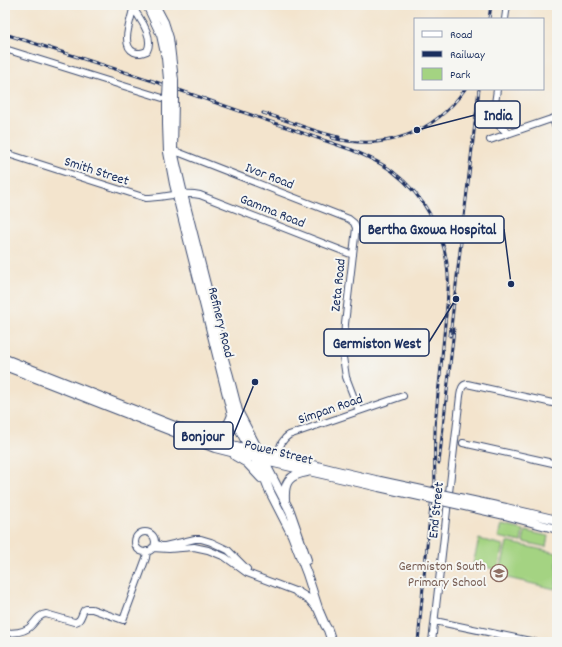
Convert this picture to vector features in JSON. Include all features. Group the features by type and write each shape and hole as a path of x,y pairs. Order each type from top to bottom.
{"main road":[{"name":"Refinery Road","path":"147,5 161,35 166,40"},
{"name":"Refinery Road","path":"155,5 164,22 166,58 171,79 171,99 167,124 170,151 202,282 232,415 250,450 263,460 268,477 270,492 292,535 306,574 324,610 328,630"},
{"name":"Refinery Road","path":"209,313 229,376 237,410 250,435 256,455 290,511 316,593 319,611 332,642"},
{"name":"Power Street","path":"5,359 63,385 215,448 228,452 275,458 336,471 380,484"},
{"name":"Power Street","path":"5,366 63,385 216,441 250,450"},
{"path":"182,429 209,435 217,434 224,430 232,415"},
{"path":"250,435 275,458"},
{"path":"228,452 244,461 254,469 270,492"},
{"name":"Power Street","path":"263,460 275,458 311,472 380,484 506,512 557,520"},
{"path":"285,502 285,487 290,479 301,473 311,472"},
{"name":"Power Street","path":"506,512 557,529"},
{"path":"296,592 305,587 306,574"},
{"path":"296,592 310,600 319,611"}],"street":[{"path":"505,18 507,5"},
{"path":"133,7 139,16 150,44 147,51 140,53 130,50 127,44 133,7"},
{"path":"5,49 171,99"},
{"path":"497,90 494,116 500,128 509,133"},
{"path":"490,140 555,118 557,132"},
{"name":"Ivor Road","path":"170,151 350,219 356,225 356,231"},
{"name":"Smith Street","path":"5,153 137,196 155,198 180,194"},
{"name":"Gamma Road","path":"180,194 205,196 353,255"},
{"name":"Zeta Road","path":"356,231 345,324 343,357 346,377 359,411"},
{"name":"End Street","path":"432,642 462,386 467,384 557,404"},
{"name":"Simpan Road","path":"275,458 284,438 289,435 403,396"},
{"path":"463,442 557,464"},
{"path":"5,633 15,633 26,630 43,614 77,622 79,621 84,610 89,608 123,620 151,547 158,545 165,546 201,539 222,547 232,554 254,575"},
{"path":"151,547 169,549 194,547 208,550 225,557 248,573 296,592 305,594 316,593"},
{"path":"218,554 222,547"},
{"path":"435,621 535,642"}],"green space":[{"path":"501,525 523,530 521,542 498,537"},
{"path":"525,531 548,536 546,547 523,542"},
{"path":"479,539 503,545 498,570 473,564"},
{"path":"507,542 557,553 557,579 555,589 499,576"}],"railway":[{"path":"489,18 491,5"},
{"path":"5,34 153,81 352,150 373,159 392,171 404,181 424,204 432,217 443,245 448,275 448,300 435,423 435,493"},
{"path":"332,138 371,142 389,140 407,135 423,128 439,117 453,105 464,90"},
{"path":"450,336 479,90"},
{"path":"263,113 339,137"},
{"path":"439,463 454,329"},
{"path":"418,642 433,487"}],"place":[{"name":"India","path":"417,130"},
{"name":"Bertha Gxowa Hospital","path":"511,284"},
{"name":"Germiston West","path":"456,299"},
{"name":"Bonjour","path":"255,382"},
{"name":"Germiston South Primary School","path":"499,573"}]}
